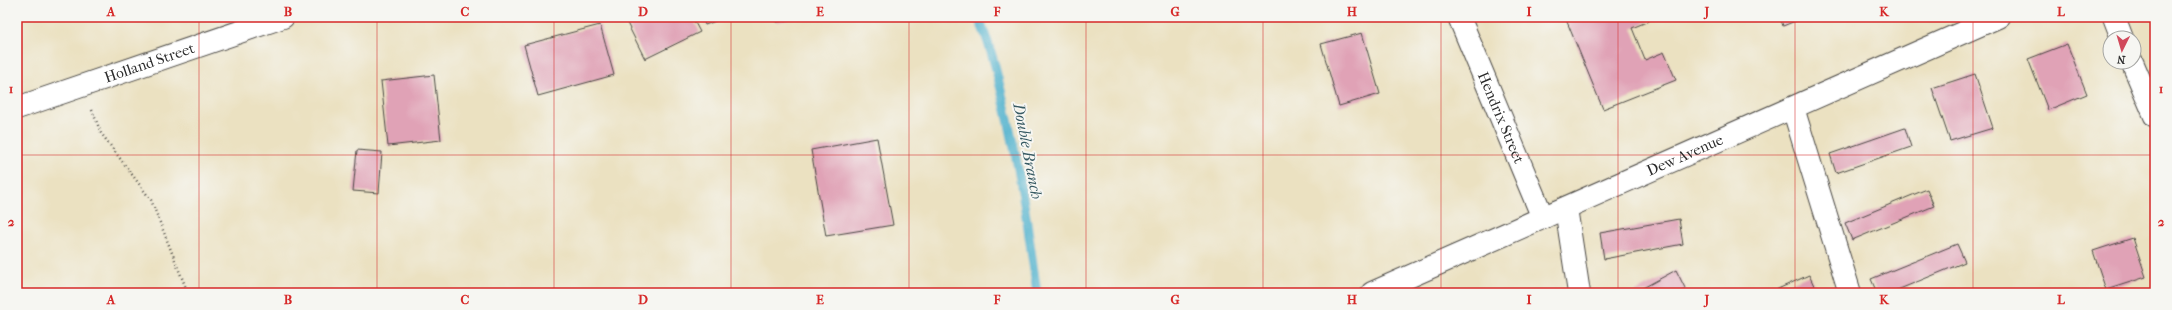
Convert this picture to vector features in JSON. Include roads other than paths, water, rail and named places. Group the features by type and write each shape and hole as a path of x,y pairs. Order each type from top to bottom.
{"street":[{"name":"Holland Street","path":"17,108 283,17"},
{"name":"Hendrix Street","path":"1459,17 1543,218"},
{"name":"Dew Avenue","path":"1372,293 1998,17"},
{"path":"2114,17 2119,30"},
{"path":"2135,70 2155,116"},
{"path":"1793,108 1850,293"},
{"path":"1566,208 1579,293"}],"waterway":[{"name":"Double Branch","path":"978,17 992,57 1009,122 1023,195 1037,293"}]}
